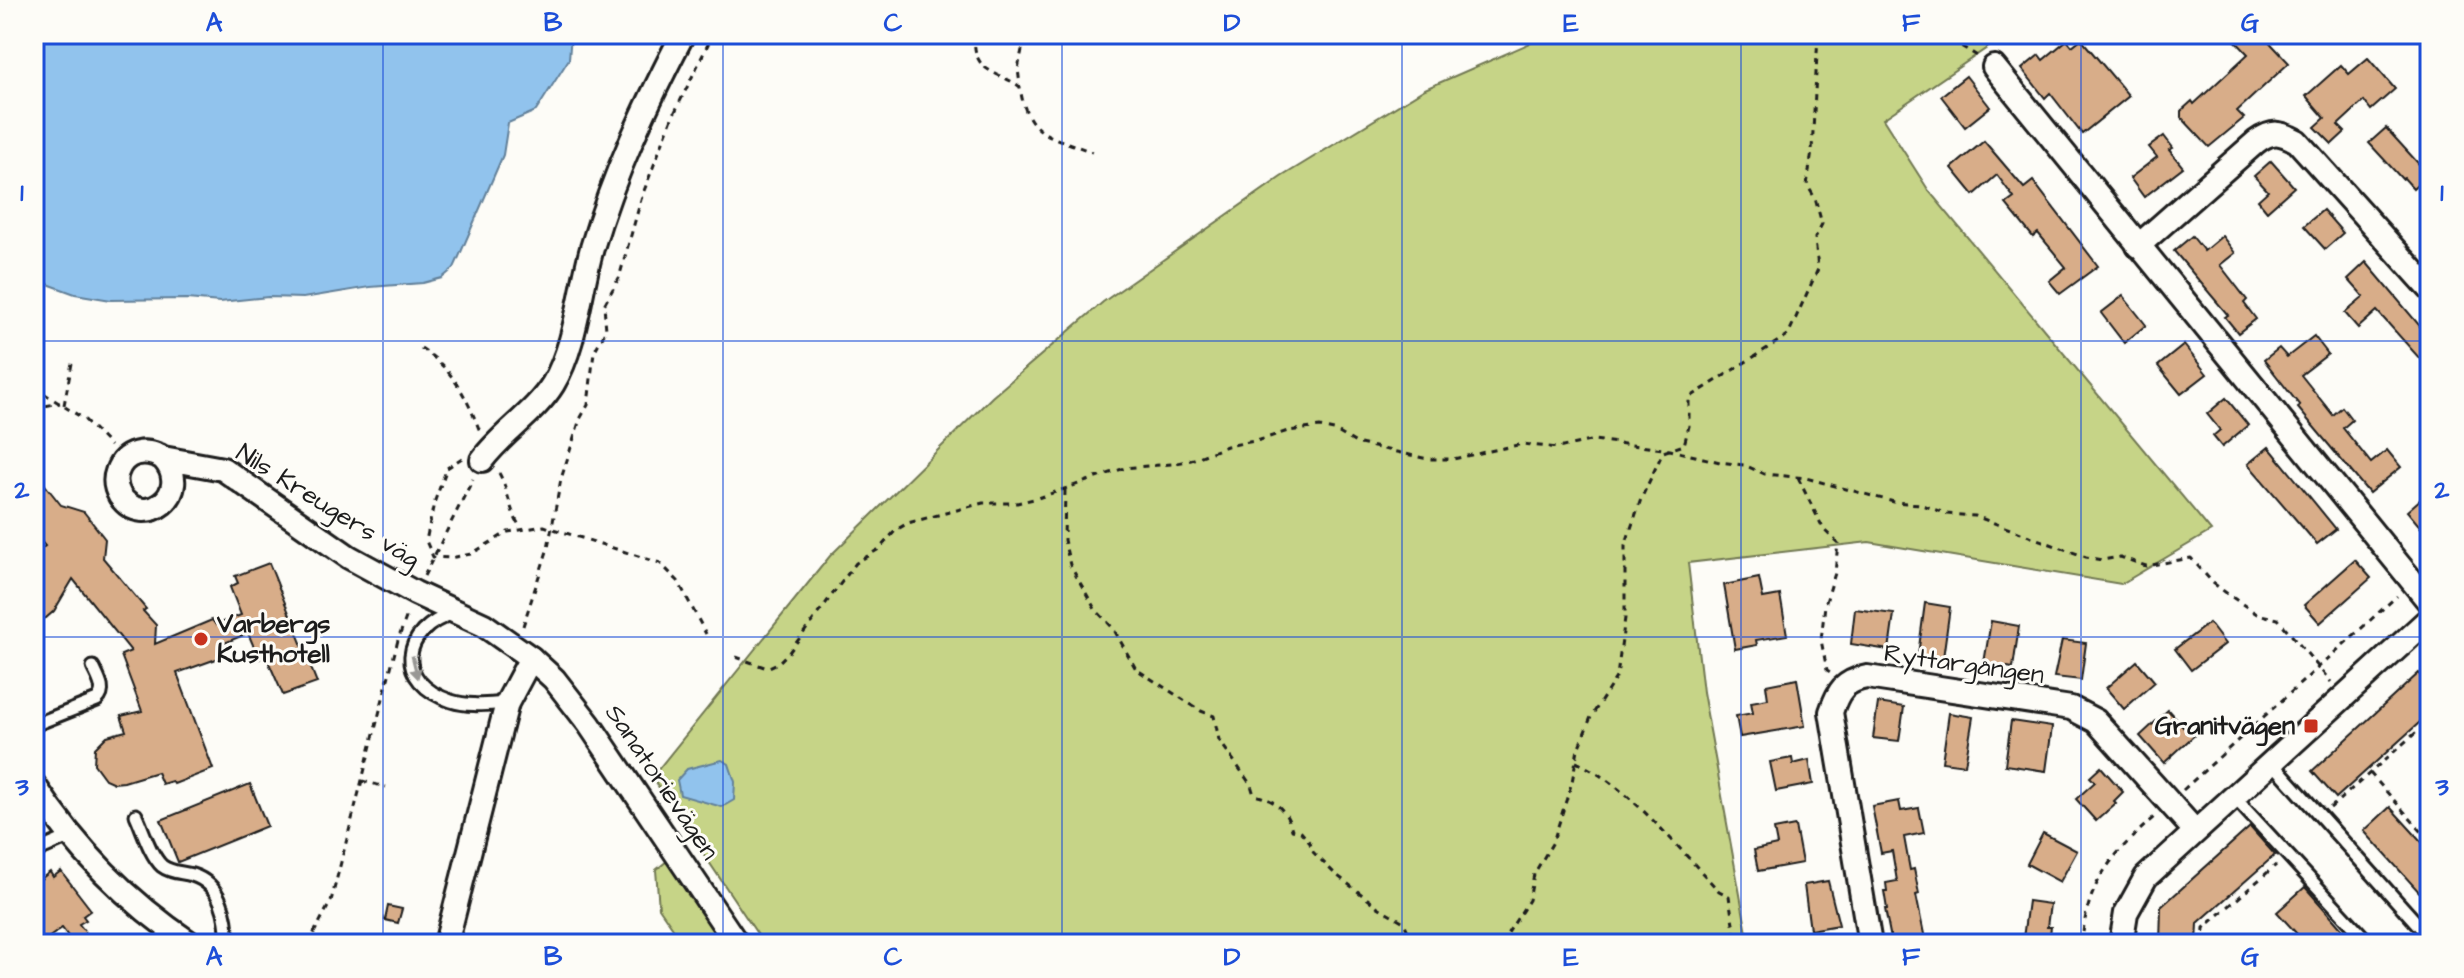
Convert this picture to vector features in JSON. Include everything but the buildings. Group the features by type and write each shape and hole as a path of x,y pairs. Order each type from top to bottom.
{"street":[{"path":"485,456 543,399 555,381 611,192 644,110 683,34"},
{"path":"1994,67 2430,603"},
{"path":"2138,246 2256,142 2269,133 2281,132 2297,141 2430,289"},
{"name":"Nils Kreugers väg","path":"124,460 143,451 163,458 223,469 349,557 415,593"},
{"path":"124,460 117,471 117,489 131,506 140,510 153,509 162,504 172,492 173,474 163,458"},
{"name":"Sanatorievägen","path":"415,593 484,625 524,652 554,679 589,724 737,944"},
{"path":"2121,944 2126,913 2146,877 2430,618"},
{"path":"446,944 507,703 524,652"},
{"name":"Ryttargången","path":"1870,944 1832,721 1835,698 1849,682 1867,677 2071,708 2096,721 2195,831"},
{"path":"34,785 71,836 102,871 148,913 191,944"}],"lane":[{"path":"455,613 429,624 417,637 411,654 417,679 424,688 452,702 470,705 507,703"},
{"path":"34,725 97,700 102,689 93,667"},
{"path":"2271,761 2430,938"},
{"path":"2233,796 2370,944"},
{"path":"136,815 161,865 171,871 195,876 214,890 225,915 228,944"},
{"path":"34,852 71,836"}],"path":[{"path":"524,652 553,529 561,479 591,391 594,352 606,330 604,305 619,278 642,196 662,142 713,34"},
{"path":"974,34 976,56 989,72 1011,79 1020,87"},
{"path":"1007,34 1023,45 1018,69 1020,87 1023,105 1032,125 1092,152"},
{"path":"1504,943 1529,900 1534,874 1553,842 1591,717 1617,676 1625,618 1625,546 1663,452 1684,445 1689,426 1689,398 1788,335 1818,269 1815,238 1822,224 1815,198 1807,185 1812,151 1818,34"},
{"path":"1941,34 1994,67"},
{"path":"62,404 72,363"},
{"path":"34,387 84,419 124,460"},
{"path":"34,408 62,404"},
{"path":"736,657 767,668 778,663 856,563 879,549 896,530 908,523 983,503 1017,503 1065,490 1125,468 1172,464 1227,446 1288,431 1320,427 1334,430 1356,443 1428,459 1453,459 1522,444 1558,448 1594,440 1670,450 1744,465 1765,474 1798,477 1894,502 1920,504 1947,514 1975,516 2086,557 2102,560 2120,557 2146,566 2191,558 2213,583 2229,595 2257,614 2278,619 2345,696"},
{"path":"308,944 331,901 398,640 415,593 485,456 464,457 447,468 434,503 426,541 433,557"},
{"path":"1798,477 1824,530 1838,543 1821,640 1827,670 1849,682"},
{"path":"1065,490 1064,540 1070,565 1095,609 1113,628 1136,669 1201,711 1214,716 1219,740 1251,785 1254,795 1279,806 1289,817 1292,830 1301,832 1313,852 1334,873 1378,907 1404,922 1413,944"},
{"path":"433,557 471,554 508,532 544,526 660,563 678,581 706,634"},
{"path":"2082,944 2085,914 2104,867 2121,847 2411,583"},
{"path":"2322,816 2420,729 2430,727"},
{"path":"1576,762 1594,770 1653,821 1719,891 1729,896 1736,944"},
{"path":"2370,773 2430,841"},
{"path":"362,781 386,787"},
{"path":"2203,944 2204,928 2287,854"}],"green space":[{"path":"1551,34 2018,34 1993,44 1883,119 1929,191 2211,531 2121,584 1869,542 1688,563 1703,692 1749,944 764,944 652,777 830,556 992,397 1103,302 1281,177 1425,89"},
{"path":"667,861 722,944 684,944 659,908 656,870"}],"water":[{"path":"34,34 571,34 569,59 536,111 508,123 503,155 454,268 442,278 303,298 268,297 220,302 111,300 75,294 34,279"},
{"path":"722,760 729,764 735,782 734,800 722,807 680,795 677,780 687,769"}],"place":[{"name":"Varbergs Kusthotell","path":"201,639"},
{"name":"Granitvägen","path":"2311,726"}]}
